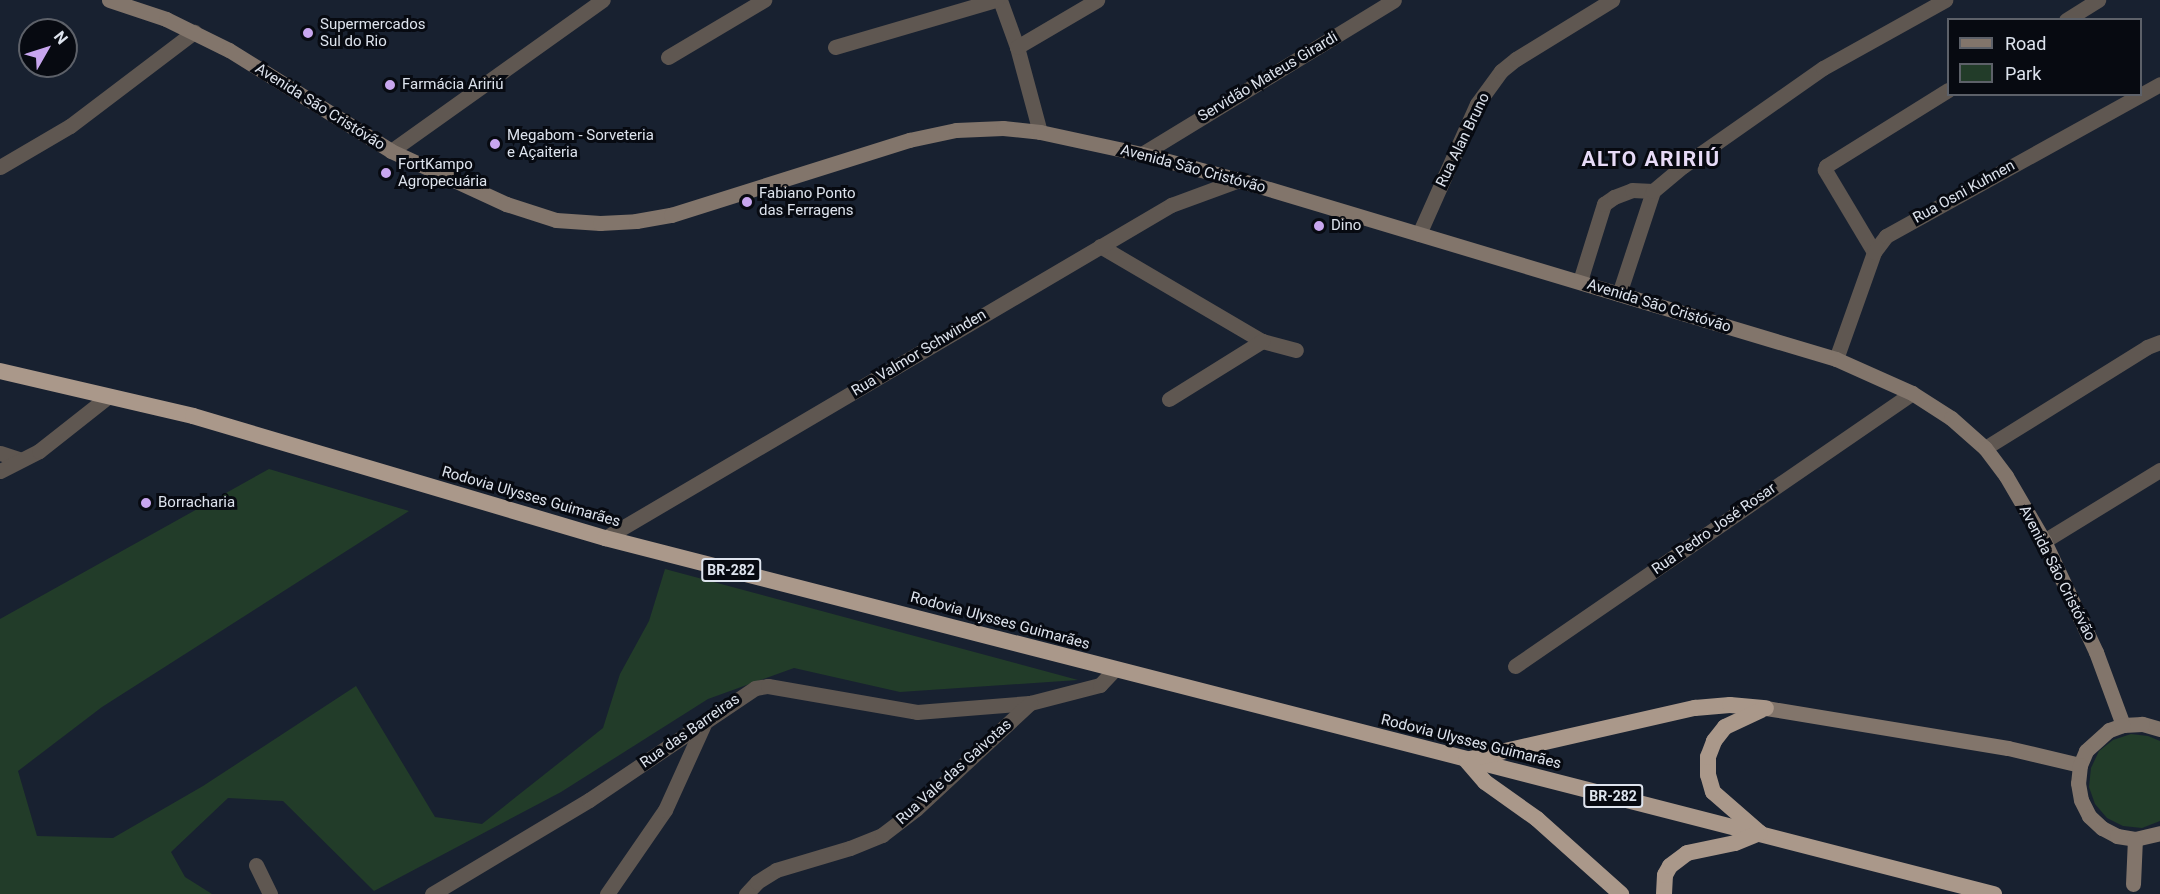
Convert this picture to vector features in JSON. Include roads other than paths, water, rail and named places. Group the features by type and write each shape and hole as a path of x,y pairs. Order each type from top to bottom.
{"highway":[{"name":"Rodovia Ulysses Guimarães","path":"0,371 193,416 605,538 1994,894"},
{"path":"1621,894 1537,819 1485,782 1466,759 1695,708 1730,705 1766,708"},
{"path":"1664,894 1665,875 1670,866 1687,853 1735,843 1760,833 1713,792 1708,775 1708,757 1714,741 1725,727 1766,708"}],"main road":[{"name":"Avenida São Cristóvão","path":"109,0 133,3 229,50 391,151 506,204 556,220 600,224 671,215 909,141 956,130 1003,128 1040,132 1142,154 1239,180 1836,359 1912,393 1951,418 1985,448 2006,476 2044,541 2096,652 2123,725"},
{"path":"1766,708 2008,748 2080,765"},
{"path":"2160,729 2142,724 2123,725 2096,739 2086,751 2080,765 2078,783 2081,800 2090,816 2102,828 2117,836 2135,839 2160,833"},
{"path":"2133,884 2135,839"}],"street":[{"path":"391,151 603,0"},
{"path":"668,57 764,0"},
{"path":"835,47 996,0"},
{"path":"1000,0 1017,47 1040,132"},
{"path":"1017,47 1096,0"},
{"name":"Servidão Mateus Girardi","path":"1142,154 1394,0"},
{"name":"Rua Alan Bruno","path":"1419,234 1477,104 1488,87 1516,58 1612,0"},
{"path":"1620,294 1653,192 1683,166 1823,68 1945,0"},
{"path":"2069,18 2098,0"},
{"path":"0,167 70,126 194,32"},
{"name":"Rua Osni Kuhnen","path":"2142,94 2160,84"},
{"path":"1874,252 1825,170 1826,166 1947,91"},
{"name":"Rua Osni Kuhnen","path":"1836,359 1874,252 1893,230 2138,96"},
{"name":"Rua Valmor Schwinden","path":"605,538 1100,246 1171,206 1239,180"},
{"path":"1580,281 1604,204 1632,190 1653,192"},
{"path":"1100,246 1262,341 1296,350"},
{"path":"1169,399 1262,341"},
{"path":"1985,448 2147,347 2160,342"},
{"name":"Rua Pedro José Rosar","path":"1515,666 1912,393"},
{"path":"0,471 19,459 39,451 109,396"},
{"path":"0,453 19,459"},
{"path":"2044,541 2160,470"},
{"name":"Rua das Barreiras","path":"432,894 589,800 755,688 768,686 916,712 1030,703 1100,685 1114,670"},
{"name":"Rua Vale das Gaivotas","path":"746,894 756,882 776,870 850,848 882,835 916,809 1030,703"},
{"path":"607,894 665,810 704,724"},
{"path":"256,865 270,894"}],"place":[{"name":"Supermercados Sul do Rio","path":"308,33"},
{"name":"Farmácia Aririú","path":"390,85"},
{"name":"Megabom - Sorveteria e Açaiteria","path":"495,144"},
{"name":"FortKampo Agropecuária","path":"386,173"},
{"name":"Fabiano Ponto das Ferragens","path":"747,202"},
{"name":"Dino","path":"1319,226"},
{"name":"Borracharia","path":"146,503"}],"district":[{"name":"ALTO ARIRIÚ","path":"1651,159"}]}
